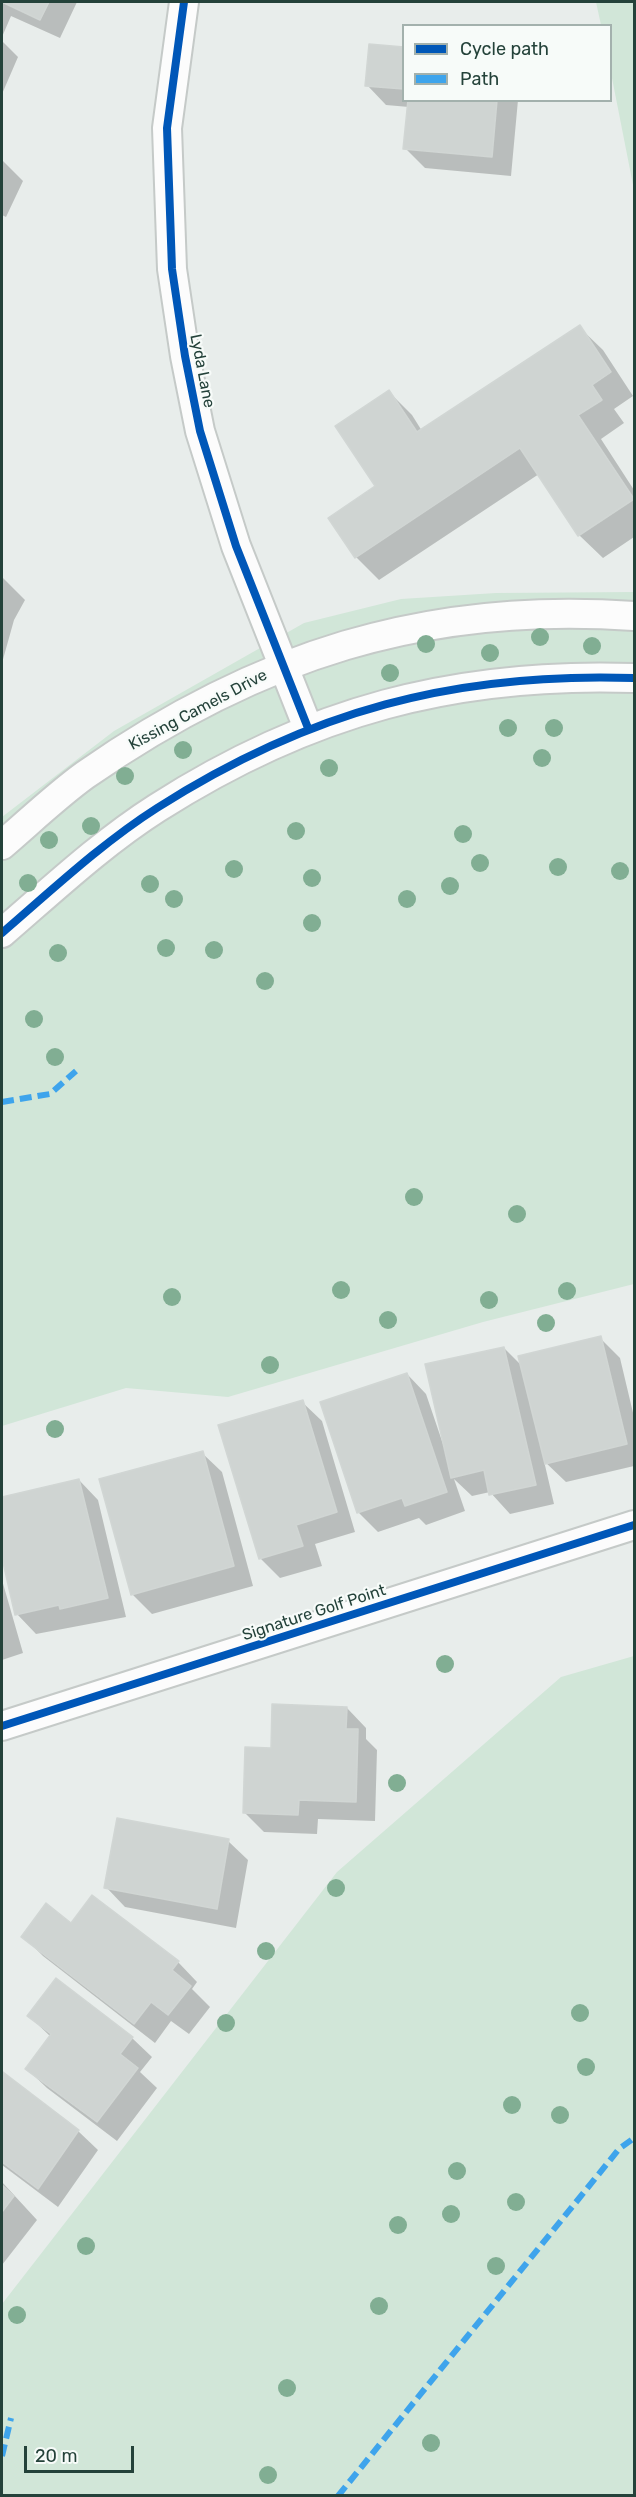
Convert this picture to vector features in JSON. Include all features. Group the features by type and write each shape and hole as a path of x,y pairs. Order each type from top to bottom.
{"street":[{"name":"Lyda Lane","path":"184,2 167,128 172,269 183,345 200,431 233,536 308,728"},
{"name":"Kissing Camels Drive","path":"2,845 83,777 145,735 285,665 348,643 410,627 494,616 588,613 634,616"},
{"path":"2,933 97,854 156,809 259,750 308,728 377,706 508,680 577,676 634,678"},
{"name":"Signature Golf Point","path":"2,1726 634,1525"}],"green space":[{"path":"596,2 634,2 634,190 612,78 612,24 601,24"},
{"path":"634,592 634,1284 483,1322 228,1397 126,1388 2,1426 2,817 114,731 304,623 401,599 496,593"},
{"path":"634,1656 634,2495 2,2495 2,2304 337,1872 561,1677"}],"building":[{"path":"2,2 49,2 40,20"},
{"path":"369,44 402,47 402,89 365,86"},
{"path":"408,102 497,102 492,157 403,149"},
{"path":"580,325 611,372 592,385 602,400 578,415 634,499 578,536 520,448 355,558 328,518 375,486 335,426 389,390 417,432"},
{"path":"601,1336 627,1444 545,1464 518,1356"},
{"path":"504,1347 536,1485 489,1495 484,1470 451,1478 425,1364"},
{"path":"407,1373 447,1492 405,1506 402,1498 357,1513 320,1402"},
{"path":"303,1400 337,1512 296,1525 303,1546 259,1559 218,1425"},
{"path":"203,1451 234,1566 131,1595 99,1479"},
{"path":"79,1479 108,1598 60,1609 59,1605 15,1615 2,1558 2,1497"},
{"path":"272,1704 347,1707 346,1729 358,1729 356,1802 299,1800 298,1815 243,1813 245,1747 271,1748"},
{"path":"117,1818 229,1839 217,1909 104,1888"},
{"path":"92,1895 179,1961 172,1970 191,1986 168,2015 151,2002 134,2024 21,1937 46,1903 71,1923"},
{"path":"56,1978 133,2037 120,2054 138,2068 97,2122 25,2069 51,2034 27,2016"},
{"path":"3,2072 79,2130 38,2189 2,2162"},
{"path":"2,2185 14,2196 2,2212"}],"marked path":[{"path":"2,1102 50,1094 76,1071"},
{"path":"338,2496 619,2149 634,2138"},
{"path":"2,2456 11,2418"}],"cycle path":[{"path":"184,2 167,128 172,269 185,356 200,431 236,546 308,728"},
{"path":"2,933 97,852 157,808 214,774 270,746 385,704 444,691 505,682 568,678 634,678"},
{"path":"2,1726 634,1525"}]}
